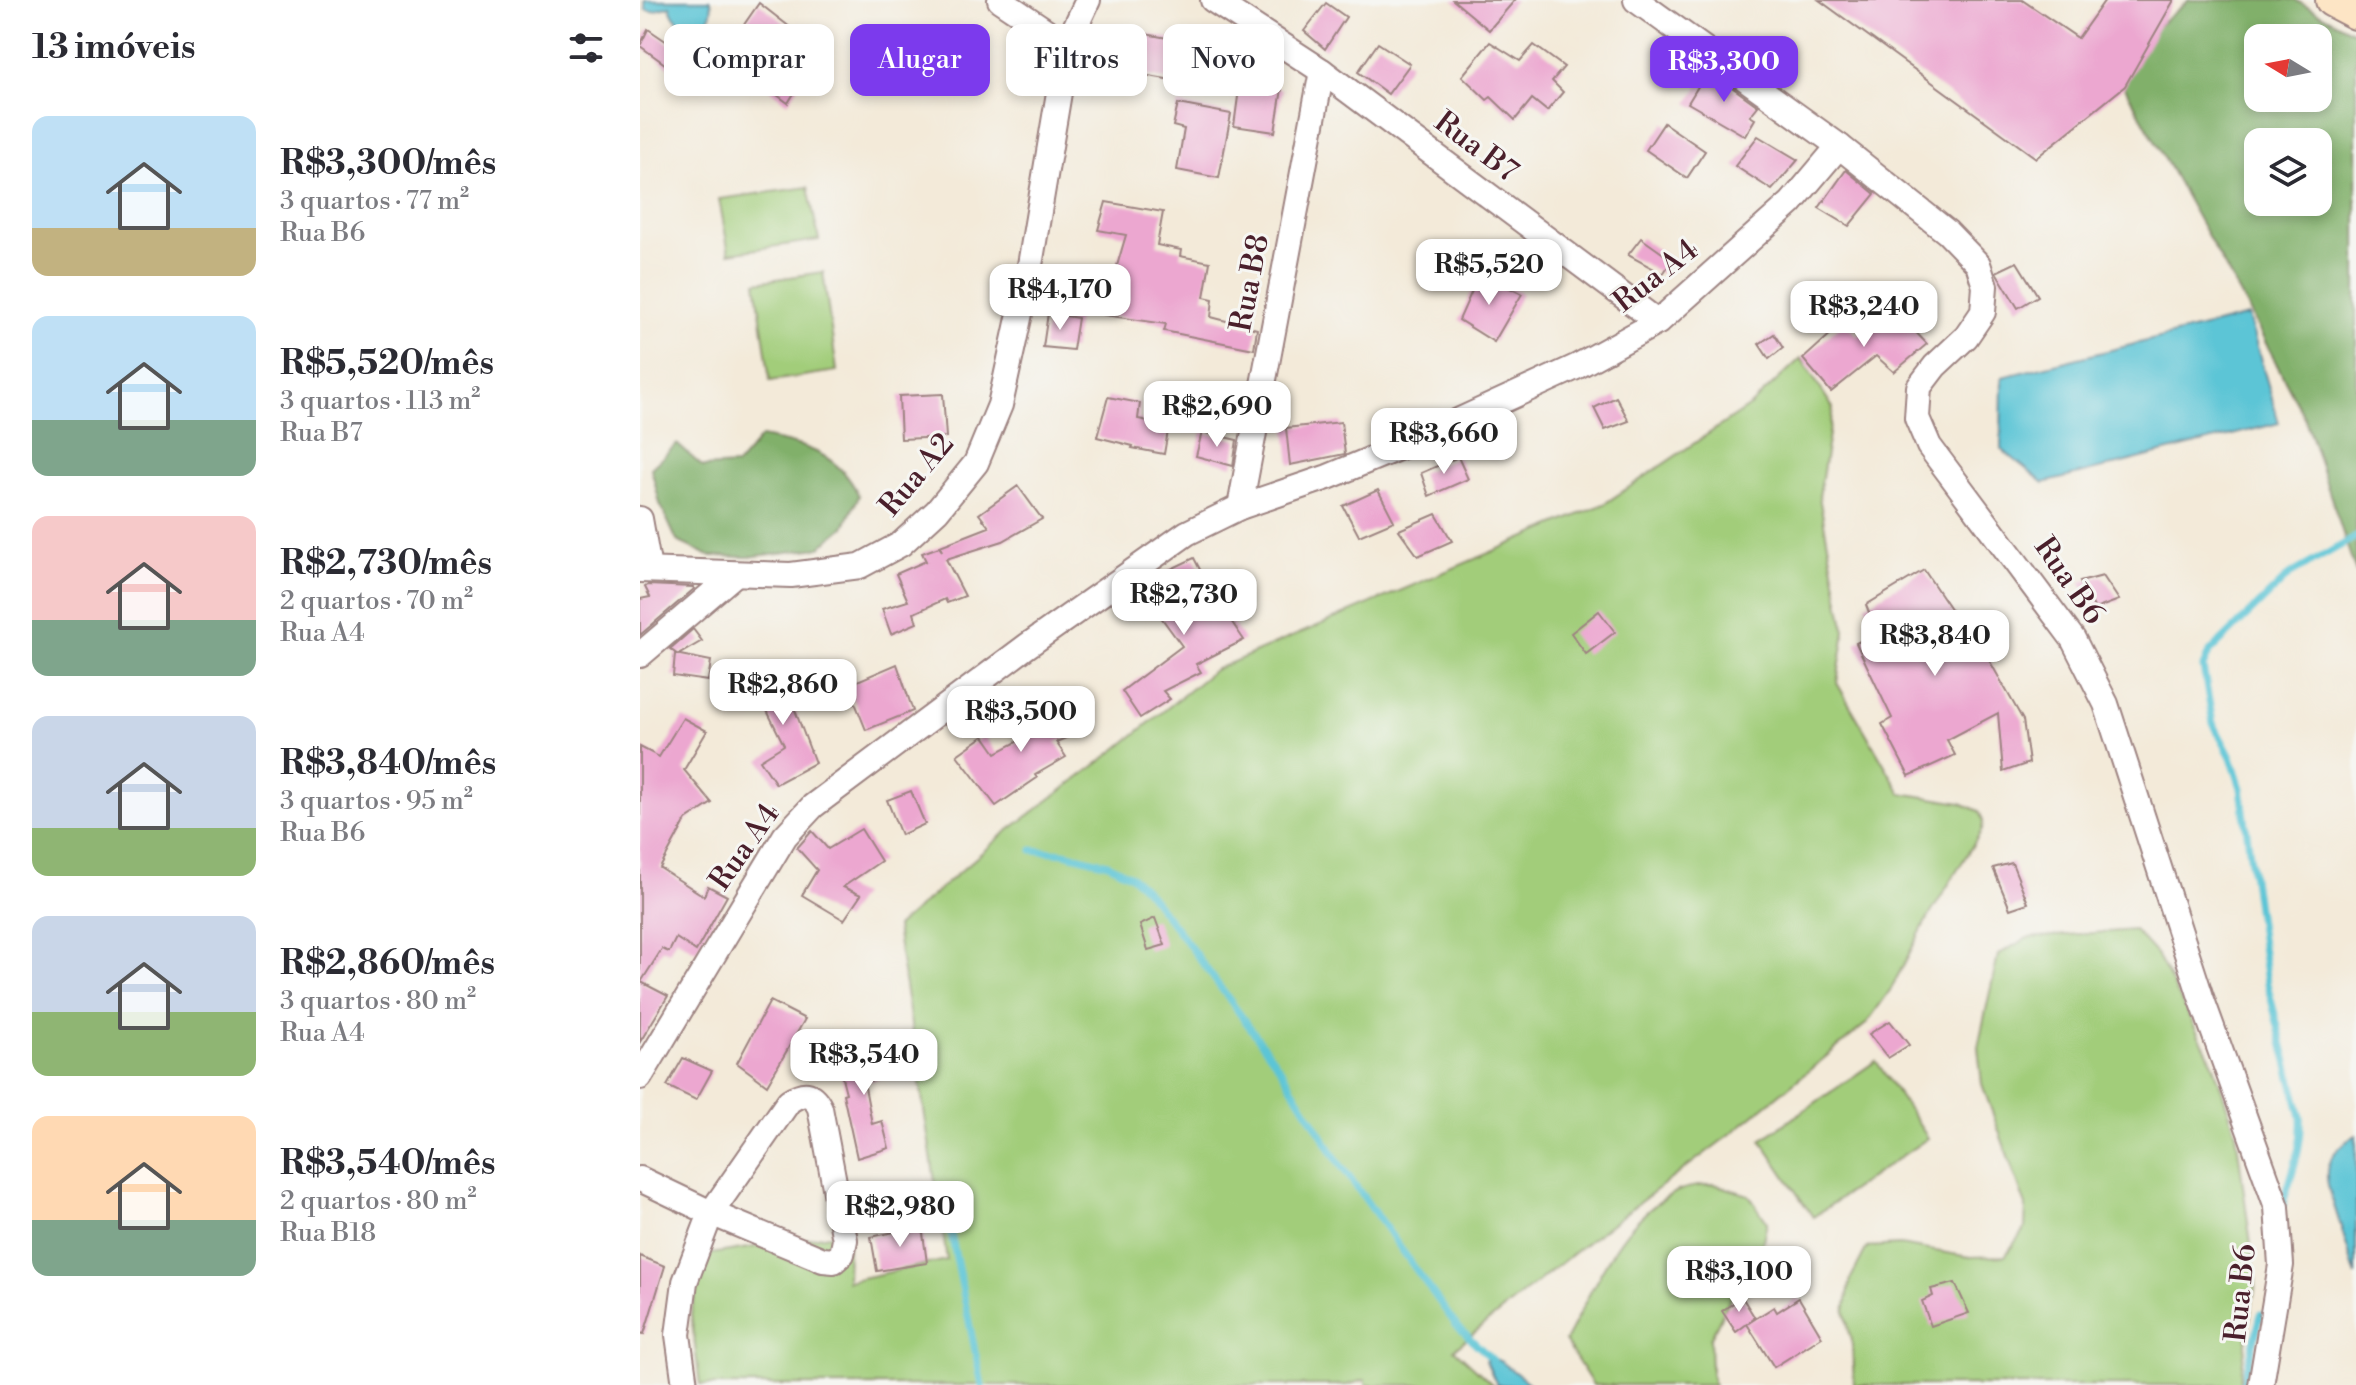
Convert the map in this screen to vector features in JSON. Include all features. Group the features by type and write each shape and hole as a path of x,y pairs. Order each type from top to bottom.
{"main road":[{"path":"2333,0 2356,12"}],"street":[{"path":"1000,0 1036,24"},
{"name":"Rua A2","path":"1077,24 1088,0"},
{"name":"Rua B7","path":"1213,0 1322,71 1658,322"},
{"name":"Rua B6","path":"1636,0 1839,146 1947,232 1978,264 1985,286 1983,312 1966,337 1935,366 1919,387 1917,418 1929,446 2073,639 2106,704 2201,997 2277,1207 2281,1265 2261,1385"},
{"name":"Rua B8","path":"1240,507 1322,71"},
{"name":"Rua A2","path":"644,569 791,575 860,566 901,544 937,511 976,463 1000,405 1028,277 1058,96"},
{"name":"Rua A4","path":"640,1077 785,836 813,806 1027,646 1187,533 1240,507 1328,477 1410,443 1576,367 1658,322 1791,203 1839,146"},
{"path":"640,519 644,569"},
{"path":"640,655 735,574"},
{"path":"640,1179 711,1213 823,1260 834,1261 842,1254 845,1240 820,1108 816,1099 809,1094 800,1094 789,1101 711,1213 685,1282 678,1335 685,1385"}],"green space":[{"path":"2189,0 2295,0 2356,33 2356,573 2305,419 2244,301 2112,64"},
{"path":"808,187 819,240 729,253 719,199"},
{"path":"823,272 837,371 770,381 756,282"},
{"path":"1801,358 1833,408 1819,497 1845,631 1837,683 1901,793 1961,803 1979,811 1982,830 1925,923 1891,989 1866,1024 1732,1133 1591,1239 1454,1349 1493,1385 1367,1385 1365,1380 1347,1385 700,1385 691,1314 705,1255 835,1234 848,1244 847,1281 947,1260 896,927 1001,836 1117,749 1214,670 1604,504 1751,405"},
{"path":"761,437 805,447 830,460 841,470 859,496 844,527 819,548 748,557 709,556 677,541 660,504 651,468 677,444 703,467 737,465"},
{"path":"2134,930 2158,956 2213,1063 2236,1133 2256,1282 2239,1385 1854,1385 1852,1345 1845,1311 1851,1278 1867,1247 1900,1245 1970,1257 2005,1256 2025,1228 2026,1206 1982,1084 1978,1047 1998,955 2027,938"},
{"path":"1876,1061 1928,1138 1813,1217 1761,1140"},
{"path":"1714,1184 1749,1195 1767,1222 1760,1255 1738,1282 1710,1339 1714,1385 1593,1385 1565,1341 1610,1256 1639,1219 1657,1203 1682,1189"}],"water":[{"path":"644,0 711,0 708,19 702,24 684,24 670,6 646,10"},
{"path":"2248,316 2279,423 2044,483 2001,449 2002,377"},
{"path":"2356,1135 2356,1276 2327,1173 2334,1154"},
{"path":"1488,1356 1502,1362 1531,1385 1497,1385 1486,1361"}],"building":[{"path":"1453,0 1515,0 1489,30"},
{"path":"1819,0 2022,0 2078,38 2105,0 2174,0 2125,86 2036,158"},
{"path":"759,3 786,24 744,24"},
{"path":"1326,3 1346,17 1325,49 1304,31"},
{"path":"648,29 664,40 664,63 640,46"},
{"path":"1147,34 1163,37 1163,78 1147,76"},
{"path":"1490,42 1520,61 1534,45 1564,67 1552,81 1563,92 1547,111 1532,99 1515,120 1491,97 1487,100 1462,76"},
{"path":"1378,43 1410,64 1388,94 1358,72"},
{"path":"1708,70 1758,106 1750,116 1755,119 1745,136 1688,103"},
{"path":"779,96 792,96 788,103"},
{"path":"1238,96 1281,96 1275,132 1234,126"},
{"path":"1178,104 1231,114 1219,178 1177,170 1184,129 1173,126"},
{"path":"1664,123 1705,151 1687,178 1646,150"},
{"path":"1758,136 1798,160 1772,190 1735,166"},
{"path":"1846,170 1875,194 1849,226 1819,208"},
{"path":"1106,202 1163,212 1157,245 1181,250 1180,256 1210,262 1204,297 1213,299 1211,317 1257,329 1254,349 1164,331 1166,324 1104,315 1108,283 1112,283 1126,235 1098,230"},
{"path":"1641,238 1672,260 1663,274 1628,255"},
{"path":"2017,262 2038,296 2018,308 1996,272"},
{"path":"1480,273 1522,294 1494,342 1459,320"},
{"path":"1892,307 1927,344 1894,372 1876,356 1831,392 1803,359 1844,322 1857,336"},
{"path":"1048,313 1078,318 1073,350 1043,347"},
{"path":"1774,334 1783,348 1769,359 1759,344"},
{"path":"943,394 946,437 901,439 899,396"},
{"path":"1108,397 1140,403 1138,419 1169,425 1164,454 1097,437"},
{"path":"1616,397 1629,421 1605,430 1594,408"},
{"path":"1341,422 1345,454 1290,465 1286,428"},
{"path":"1202,432 1237,440 1233,466 1196,456"},
{"path":"1458,457 1468,479 1429,496 1421,473"},
{"path":"1018,486 1042,519 1003,541 946,559 965,596 947,603 945,599 914,613 917,623 891,634 882,609 908,601 896,574 926,561 922,553 939,547 942,551 940,546 989,527 979,514"},
{"path":"1378,490 1394,521 1359,536 1343,506"},
{"path":"1436,514 1452,541 1418,556 1399,530"},
{"path":"1194,558 1226,620 1229,618 1244,640 1196,664 1201,672 1163,691 1170,699 1140,718 1122,691 1182,646 1150,602 1176,587 1167,571"},
{"path":"1924,570 1965,631 1971,628 2023,720 2029,763 2003,772 1998,713 1947,740 1955,755 1909,776 1882,724 1892,718 1856,643 1877,633 1866,605"},
{"path":"2103,576 2119,600 2095,609 2080,582"},
{"path":"645,587 694,589 640,635 640,599 650,597"},
{"path":"1599,611 1615,632 1586,654 1571,633"},
{"path":"693,629 702,641 678,655 670,649"},
{"path":"675,654 711,661 708,681 673,676"},
{"path":"897,664 913,711 866,730 848,685"},
{"path":"784,671 784,681 815,763 776,784 760,760 784,745 748,672"},
{"path":"1063,694 1081,732 1056,742 1066,757 1035,775 1037,778 996,806 957,755 984,736 996,753 1047,726 1036,706"},
{"path":"683,718 707,731 684,770 712,803 686,820 660,868 704,896 708,886 727,896 696,951 676,938 669,952 662,949 641,982 668,996 640,1042 640,747 659,757"},
{"path":"911,791 925,824 901,835 887,800"},
{"path":"861,829 881,861 843,887 861,895 844,920 802,895 817,870 797,848 812,831 828,849"},
{"path":"2012,863 2028,903 2010,909 1993,868"},
{"path":"1155,918 1165,945 1148,950 1140,925"},
{"path":"770,1001 805,1019 767,1085 737,1063"},
{"path":"1890,1021 1909,1045 1888,1058 1869,1034"},
{"path":"876,1044 880,1061 892,1058 898,1075 864,1082 872,1124 882,1121 889,1148 857,1158 837,1058"},
{"path":"683,1058 712,1071 696,1100 667,1086"},
{"path":"922,1226 927,1263 877,1271 871,1237"},
{"path":"640,1256 665,1266 644,1334 640,1333"},
{"path":"1955,1283 1969,1313 1931,1326 1922,1301 1933,1296 1931,1289"},
{"path":"1742,1297 1755,1318 1736,1332 1722,1311"},
{"path":"1799,1298 1822,1337 1774,1367 1747,1324 1774,1307 1777,1312"}],"waterway":[{"path":"2283,1204 2298,1150 2301,1117 2267,983 2241,788 2231,757 2213,723 2203,667 2209,653 2289,575 2356,537"},
{"path":"1032,850 1064,853 1108,864 1131,876 1145,889 1282,1071 1339,1163 1456,1325 1493,1360"},
{"path":"945,1204 982,1385"},
{"path":"2243,1385 2261,1314"}]}
